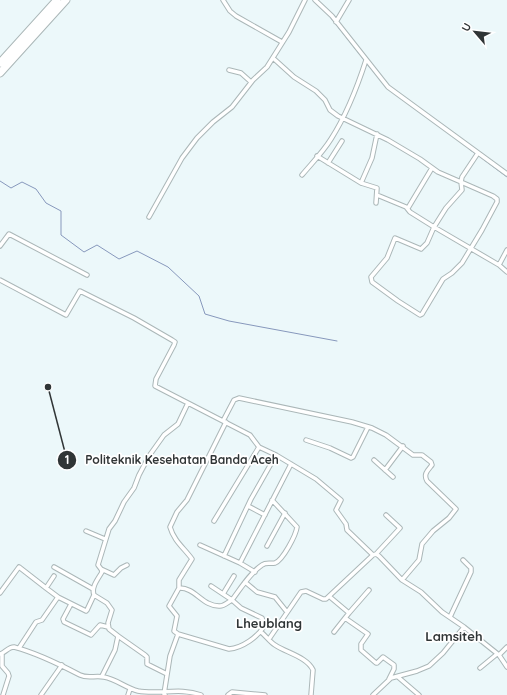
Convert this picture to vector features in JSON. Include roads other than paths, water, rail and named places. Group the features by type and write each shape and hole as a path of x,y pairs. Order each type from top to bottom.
{"highway":[{"path":"0,73 50,13 57,0"},
{"path":"0,62 50,13 66,0"}],"street":[{"path":"224,0 230,11 236,16 282,42"},
{"path":"149,217 182,158 213,122 232,107 251,82 267,67 305,0"},
{"path":"315,0 336,22 376,74 394,92 477,154 507,174"},
{"path":"336,22 349,0"},
{"path":"273,58 294,77 316,91 325,100 334,113 343,119 377,134 420,159 432,168 461,182 487,194 497,200 482,230 462,263 452,273 442,279 420,315 372,282 371,280 373,273 387,258 394,238 421,249 427,243 434,227 446,208 460,192 462,188 461,182 462,177 477,154"},
{"path":"302,175 330,141 343,119 357,90 366,60"},
{"path":"229,70 241,73 251,82"},
{"path":"361,183 372,158 377,134"},
{"path":"328,163 342,141"},
{"path":"317,156 361,183 377,188 376,203"},
{"path":"408,208 432,168"},
{"path":"377,195 408,208 410,212 499,265 507,272"},
{"path":"0,246 9,234 87,274"},
{"path":"499,265 507,250"},
{"path":"0,280 66,315 80,291 134,318 175,342 156,379 155,386 250,435 259,447 276,455 316,479 341,500 336,510 346,524 347,530 374,555 379,556 402,580 421,592 440,611 464,627 498,654 507,667"},
{"path":"211,586 241,608 262,618 265,625 261,632 240,647 235,648 229,649 203,642 178,634 174,631 178,617 169,606 179,588 179,580 192,559 180,546 172,534 170,527 177,512 187,500 197,481 234,400 239,398 352,422 368,427 386,435 403,446 413,455 422,455 431,462 432,465 425,474 427,481 456,509 449,518 433,531 422,544 419,560 402,580"},
{"path":"0,593 19,567 58,597 86,611 94,595 93,589 102,572 98,565 109,529 134,488 149,456 164,435 178,424 188,403"},
{"path":"306,440 330,448 351,458 353,457 368,427"},
{"path":"384,470 403,446"},
{"path":"214,521 259,447"},
{"path":"224,556 248,506 276,455"},
{"path":"374,460 393,477"},
{"path":"240,563 291,464"},
{"path":"179,588 187,588 200,598 218,606 223,605 232,600 245,582 263,564 272,564 278,561 292,539 297,526 272,500"},
{"path":"248,506 265,515"},
{"path":"267,546 285,513"},
{"path":"269,639 302,591 306,591 323,599 330,597 400,528 386,515"},
{"path":"86,531 105,539"},
{"path":"200,545 240,563 255,572"},
{"path":"450,617 472,572 471,568 463,560"},
{"path":"101,569 114,575 121,568 127,565"},
{"path":"54,567 93,589"},
{"path":"46,588 54,576"},
{"path":"223,594 234,576"},
{"path":"245,582 256,592 275,597 287,612"},
{"path":"334,632 369,590"},
{"path":"94,595 107,603 112,610 108,627"},
{"path":"19,648 36,622 42,620 58,597"},
{"path":"330,597 349,613"},
{"path":"71,604 63,619 64,622 91,635 100,625 108,627 109,630 145,655 147,657 147,664 167,674"},
{"path":"345,618 368,634 361,644 361,650 377,663 383,657 394,665 393,678"},
{"path":"373,695 393,678 429,666 443,653 464,627"},
{"path":"261,632 275,645 312,667 311,695"},
{"path":"165,694 170,656 178,634"},
{"path":"102,676 115,650 118,636"},
{"path":"3,695 9,676 2,666 1,654 12,647 19,648 62,665 90,678 102,676 130,689 151,695 192,692 201,695"},
{"path":"480,668 507,647"},
{"path":"41,695 62,665"},
{"path":"393,678 419,695"},
{"path":"128,695 130,689"},
{"path":"228,695 232,692 265,695"}],"waterway":[{"path":"327,13 365,61"},
{"path":"367,64 384,84"},
{"path":"469,149 476,154"},
{"path":"479,156 507,177"},
{"path":"0,181 11,188 22,182 36,189 46,203 61,211 61,235 84,252 97,245 119,259 137,251 168,267 199,296 205,314 229,321 337,341"}],"place":[{"name":"Politeknik Kesehatan Banda Aceh","path":"48,387"}],"district":[{"name":"Lheublang","path":"269,623"},
{"name":"Lamsiteh","path":"454,636"}]}
